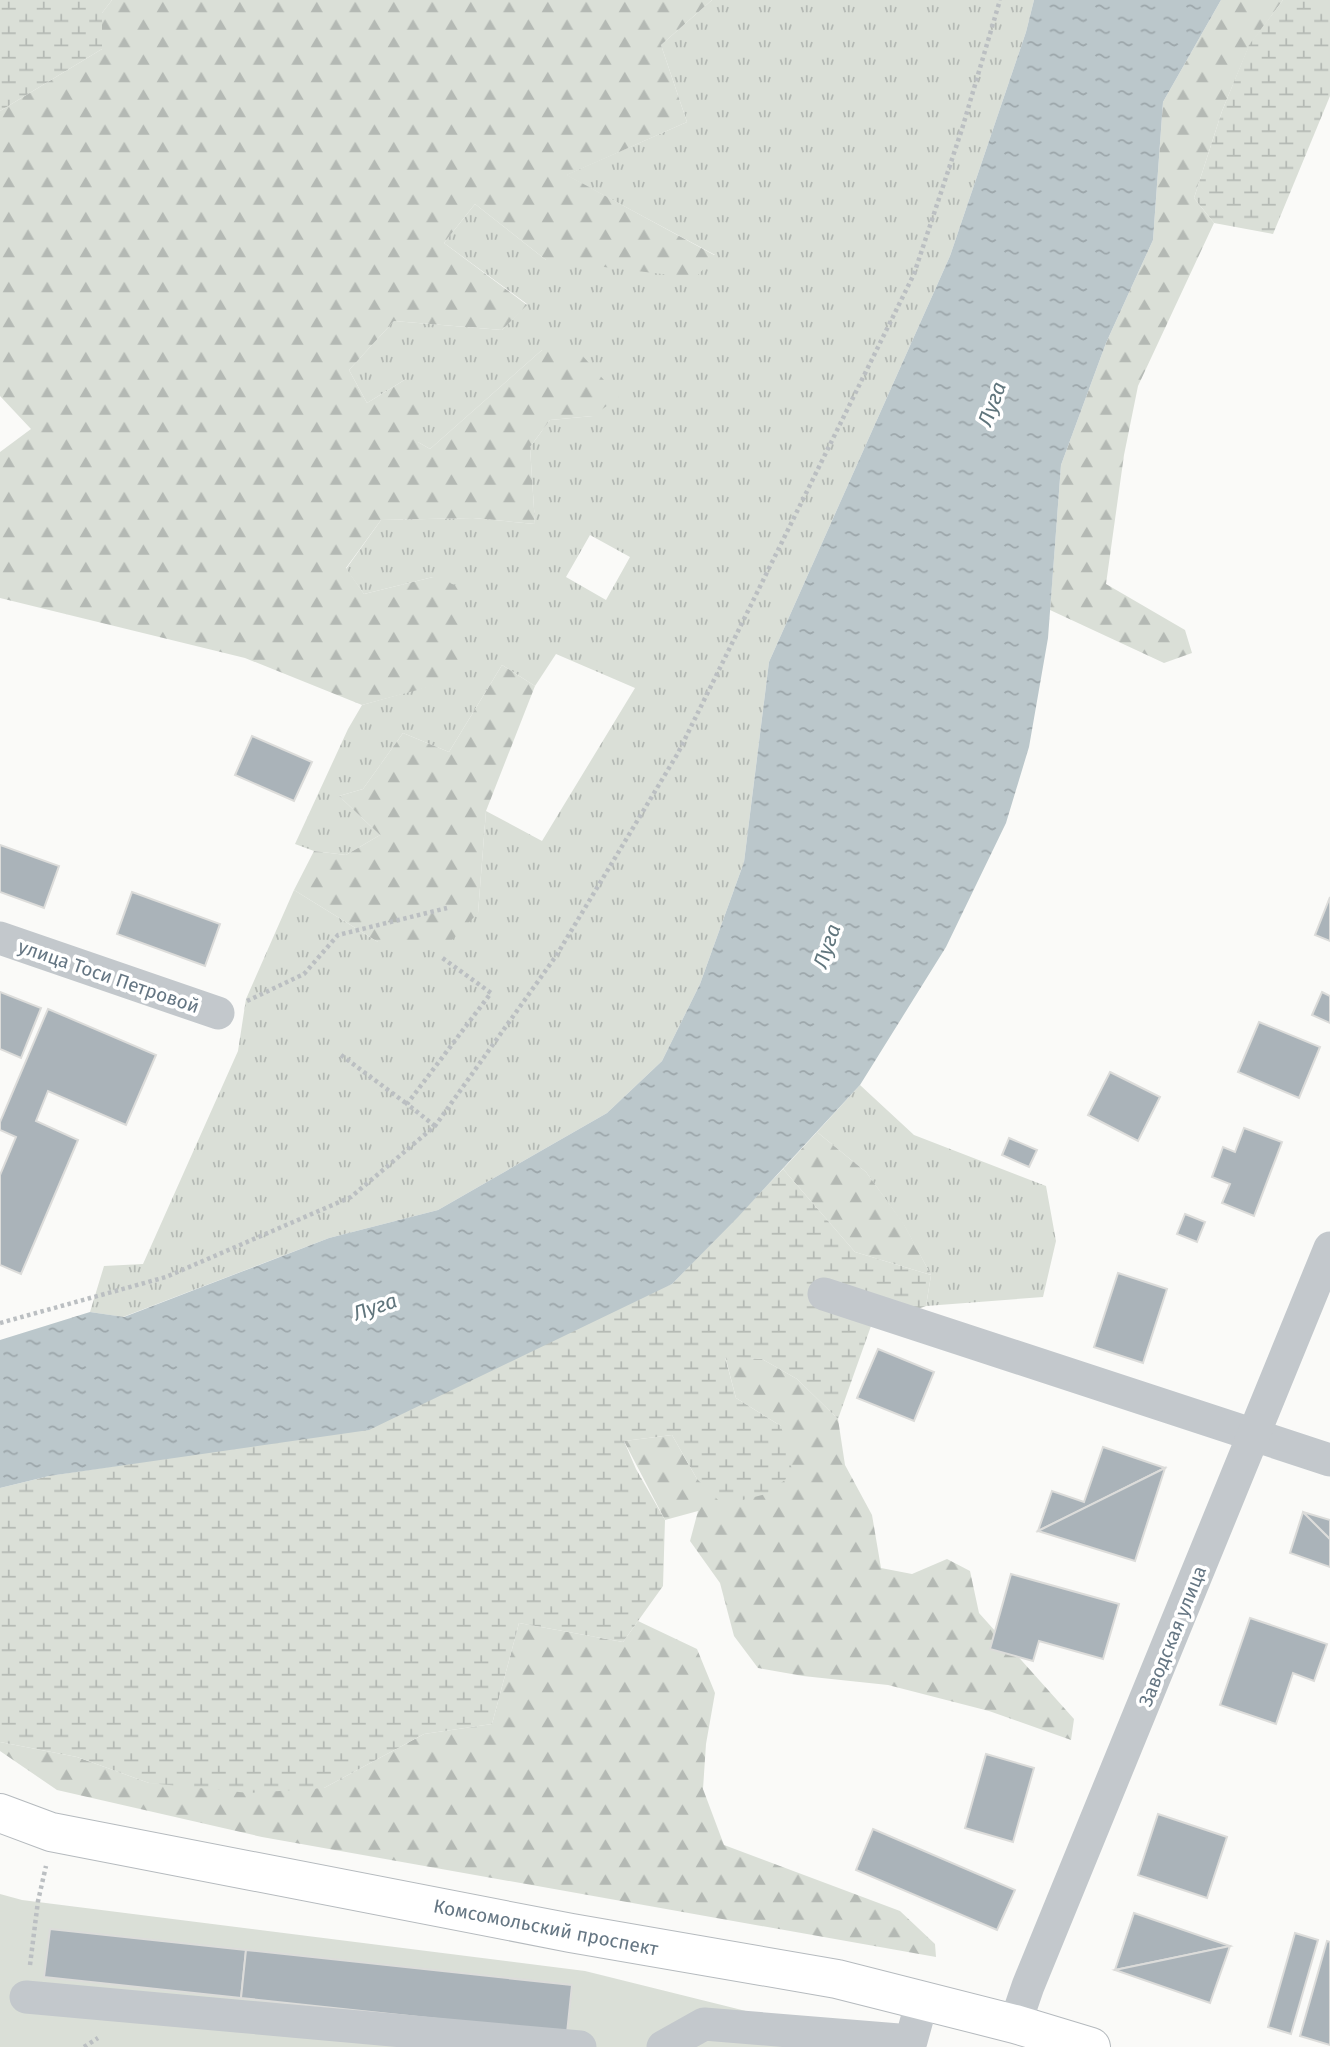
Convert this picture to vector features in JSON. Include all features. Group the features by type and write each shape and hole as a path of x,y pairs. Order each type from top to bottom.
{"main road":[{"name":"Комсомольский проспект","path":"0,1813 51,1832 571,1933 836,1979 1015,2024 1091,2047"}],"street":[{"name":"улица Тоси Петровой","path":"0,939 218,1013"},
{"name":"Заводская улица","path":"1015,2024 1033,1974 1330,1248"},
{"path":"824,1294 1255,1433 1330,1460"},
{"path":"26,1997 580,2047"},
{"path":"663,2047 704,2024 911,2041 922,2001"}],"path":[{"path":"0,1323 166,1277 351,1197 435,1126 556,956 678,753 914,274 962,129 1000,0"},
{"path":"218,1013 304,974 338,935 447,908"},
{"path":"407,1104 491,993 441,957"},
{"path":"341,1055 435,1126"},
{"path":"26,1997 38,1900 47,1864"}],"green space":[{"path":"0,0 112,0 102,13 102,49 0,111"},
{"path":"112,0 712,0 661,45 687,122 567,175 716,256 695,278 546,260 475,204 444,243 527,305 502,330 394,321 349,370 367,403 406,379 420,385 418,442 430,449 542,350 581,354 619,397 593,416 550,420 530,447 535,524 473,518 381,520 346,568 364,594 433,577 466,589 458,679 362,705 245,658 0,598 0,452 31,429 0,396 0,111 102,49 102,13"},
{"path":"712,0 1034,0 1026,32 950,256 769,662 744,862 700,984 662,1061 607,1113 438,1210 329,1238 123,1317 90,1312 104,1266 143,1264 238,1051 246,999 294,890 378,942 478,913 486,811 542,841 635,688 556,654 535,686 502,665 449,752 403,733 363,789 339,796 380,835 346,855 314,851 295,844 348,729 362,705 458,678 433,577 364,594 346,569 381,520 473,518 535,524 530,447 550,420 593,416 542,350 430,449 418,442 406,379 367,403 349,370 394,321 502,330 527,304 444,243 475,204 546,260 715,255 566,175 687,122 661,45","holes":["590,535 630,557 606,600 566,577"]},
{"path":"1221,0 1283,0 1249,46 1222,111 1194,198 1214,223 1138,386 1124,455 1106,584 1185,630 1192,653 1164,663 1050,610 1061,465 1106,343 1153,240 1163,102"},
{"path":"1283,0 1330,0 1330,96 1273,234 1214,223 1194,198 1222,111 1249,45"},
{"path":"502,665 535,686 486,811 478,913 450,942 378,942 294,890 314,851 346,855 380,835 339,796 363,789 403,733 449,752"},
{"path":"860,1085 914,1135 1046,1186 1056,1241 1043,1297 926,1306 931,1275 904,1225 866,1172 817,1132"},
{"path":"817,1132 866,1172 904,1224 931,1275 855,1252 783,1169"},
{"path":"783,1169 855,1252 931,1275 926,1306 871,1326 838,1419 797,1379 762,1359 725,1357 736,1398 781,1426 793,1474 766,1494 723,1505 697,1479 672,1435 624,1441 636,1469 665,1520 663,1586 623,1642 519,1623 492,1724 424,1734 324,1788 249,1793 149,1783 77,1757 0,1742 0,1488 49,1476 186,1455 672,1284"},
{"path":"725,1356 762,1359 797,1379 838,1419 845,1465 872,1515 881,1568 912,1574 947,1559 970,1571 979,1613 1074,1719 1071,1740 989,1711 888,1685 758,1668 734,1636 720,1583 690,1541 698,1511 665,1520 624,1441 672,1435 697,1479 781,1426 736,1398"},
{"path":"638,1621 697,1649 715,1693 706,1744 703,1789 724,1845 900,1911 935,1944 936,1957 262,1837 57,1790 0,1751 0,1742 77,1757 149,1783 324,1788 424,1734 492,1724 519,1623 623,1642"},
{"path":"0,1894 22,1900 585,1971 890,2047 0,2047"}],"water":[{"name":"Луга","path":"1034,0 1221,0 1163,102 1153,240 1106,343 1061,465 1048,638 1029,747 1006,823 946,947 860,1085 672,1284 369,1430 49,1476 0,1488 0,1340 90,1312 124,1317 329,1238 438,1210 607,1113 662,1061 700,984 744,862 769,662 950,256 1026,32"}],"building":[{"path":"252,736 312,762 294,801 235,775"},
{"path":"0,845 59,866 44,908 0,892"},
{"path":"132,892 220,924 205,966 117,934"},
{"path":"1330,897 1330,941 1315,935"},
{"path":"0,992 41,1008 21,1058 0,1049"},
{"path":"1322,992 1330,996 1330,1023 1312,1015"},
{"path":"48,1009 156,1055 126,1125 48,1091 36,1121 78,1140 21,1274 0,1265 0,1175 16,1137 0,1130 0,1122"},
{"path":"1259,1022 1320,1047 1299,1098 1238,1072"},
{"path":"1110,1072 1160,1097 1138,1141 1088,1115"},
{"path":"1244,1128 1282,1142 1254,1216 1222,1203 1230,1184 1212,1177 1223,1147 1235,1152"},
{"path":"1009,1138 1037,1150 1029,1167 1002,1155"},
{"path":"1185,1214 1205,1222 1197,1242 1177,1234"},
{"path":"1118,1273 1167,1289 1143,1363 1094,1347"},
{"path":"878,1349 934,1372 914,1421 857,1398"},
{"path":"1103,1447 1165,1468 1038,1531 1052,1491 1084,1502"},
{"path":"1165,1468 1135,1561 1038,1531"},
{"path":"1303,1512 1330,1539 1330,1567 1290,1553"},
{"path":"1303,1512 1330,1520 1330,1539"},
{"path":"1011,1574 1119,1604 1103,1659 1039,1641 1033,1661 990,1649"},
{"path":"1250,1618 1327,1644 1314,1681 1293,1673 1276,1724 1220,1705"},
{"path":"986,1754 1034,1768 1013,1842 965,1828"},
{"path":"1158,1814 1227,1837 1207,1898 1138,1875"},
{"path":"873,1829 1015,1890 997,1930 856,1870"},
{"path":"1134,1913 1230,1946 1115,1970"},
{"path":"50,1929 246,1950 241,1998 44,1977"},
{"path":"1295,1933 1318,1940 1291,2034 1268,2027"},
{"path":"1327,1941 1330,1942 1330,2045 1300,2036"},
{"path":"1230,1946 1210,2003 1115,1970"},
{"path":"246,1950 572,1985 567,2033 241,1998"}]}
